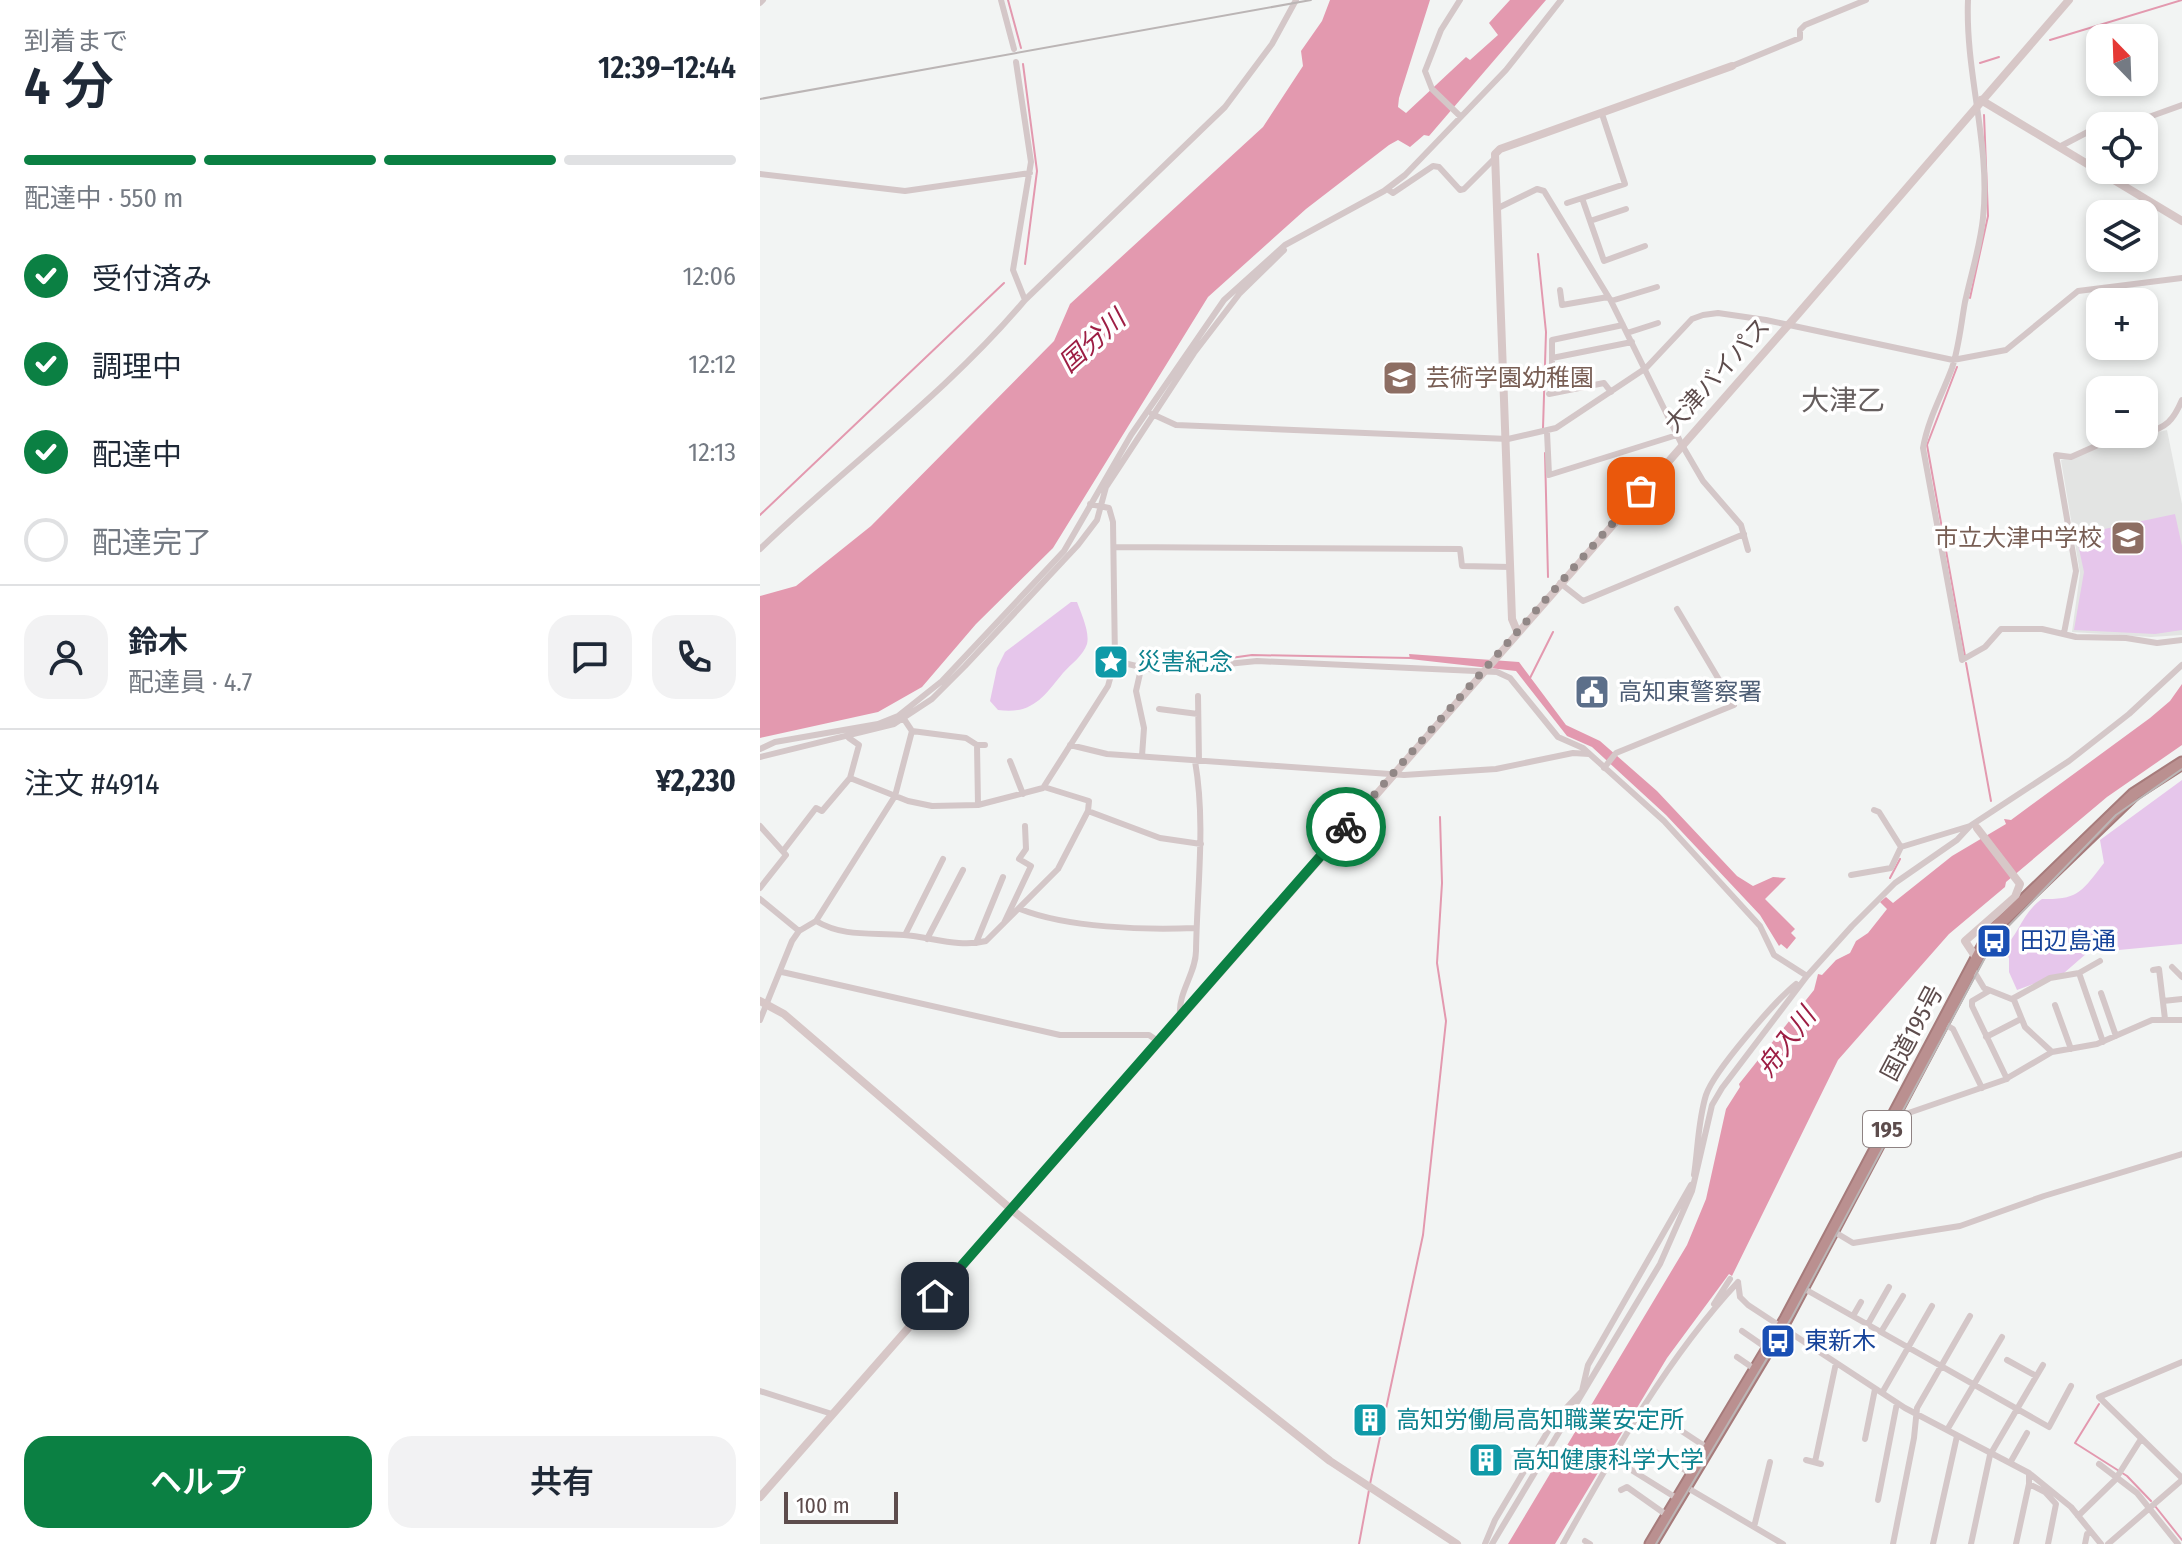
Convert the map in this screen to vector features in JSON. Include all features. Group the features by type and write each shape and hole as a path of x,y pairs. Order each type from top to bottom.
{"highway":[{"name":"国道195号","path":"1651,1544 1803,1288 1996,927 2134,794 2182,763"}],"main road":[{"name":"大津バイパス","path":"760,1497 2069,0"},
{"path":"1517,631 1512,619 1496,157 1500,149 1732,66"},
{"path":"1981,100 2182,221"},
{"path":"1974,827 2019,880 2015,897 1965,941 1974,964"},
{"path":"763,1002 1012,1210 1330,1461 1457,1544"}],"street":[{"path":"1001,0 1014,49"},
{"path":"760,549 997,333 1025,300 1225,107 1272,44 1296,0"},
{"path":"1458,114 1432,89 1425,71 1460,0"},
{"path":"760,749 827,732 865,728 898,716 942,681 1064,551 1166,380 1224,300 1269,257 1296,238 1387,189 1412,168 1458,114 1506,70 1561,0"},
{"path":"1732,66 1800,38 1800,30 1805,25 1866,0"},
{"path":"1968,0 1967,36 1984,166 1983,218 1953,360 1926,429 1923,448 1962,660 1985,647 2001,629 2042,629 2076,637 2126,638 2157,643 2182,640"},
{"path":"1016,62 1030,173 1013,270 1025,300"},
{"path":"2061,146 2103,124 2146,118 2182,105"},
{"path":"1567,203 1625,184 1602,114"},
{"path":"1387,189 1393,193 1433,166 1439,167 1460,190 1464,189 1496,157"},
{"path":"760,174 905,191 1030,173"},
{"path":"1498,208 1537,189 1544,191 1610,299 1703,481 1741,525 1748,550"},
{"path":"1582,198 1604,261 1645,246"},
{"path":"1590,221 1626,209"},
{"path":"760,757 830,737 868,734 904,719 932,699 1078,545 1103,507 1106,487 1152,414 1218,320 1296,238"},
{"path":"1152,414 1176,425 1508,439 1547,432 1611,392 1646,368 1692,319 1703,315 1718,313 1788,325 1953,360 2006,350 2078,291 2182,278"},
{"path":"1560,290 1562,305 1610,299 1657,287"},
{"path":"1627,333 1658,323"},
{"path":"1552,371 1552,340 1623,325"},
{"path":"1552,358 1632,342"},
{"path":"1549,394 1604,383 1611,392"},
{"path":"2158,429 2168,426 2176,417 2182,400"},
{"path":"1547,432 1549,475 1677,435"},
{"path":"2064,633 2076,571 2056,455 2071,457 2091,448"},
{"path":"1044,787 1108,686 1115,661 1116,547 1109,508 1090,504"},
{"path":"1560,583 1583,601 1744,534"},
{"path":"1116,547 1460,549 1462,566 1511,567"},
{"path":"1606,766 1616,753 1734,705 1677,609"},
{"path":"1115,661 1158,671 1257,661 1497,672 1510,678 1558,737 1606,766 1664,821 1760,926 1774,955 1807,976"},
{"path":"1485,1544 1495,1520 1554,1421 1582,1391 1588,1365 1690,1189 1707,1091 1773,1006 1807,976 1895,883 2069,761 2139,705 2182,665"},
{"path":"1141,669 1136,691 1144,728 1142,756"},
{"path":"1180,1015 1179,1003 1196,954 1202,804 1197,761 1198,696"},
{"path":"1159,709 1198,714"},
{"path":"760,1020 763,1002 782,972 799,931 816,921 895,796 912,731 904,719"},
{"path":"912,731 966,738 981,745 978,805"},
{"path":"783,851 816,808 822,811 850,778 859,745 847,737"},
{"path":"1070,745 1107,754 1393,775 1496,769 1573,753 1589,754"},
{"path":"1010,761 1023,794"},
{"path":"816,921 860,935 905,935 976,943 994,936 1066,858 1088,811 1089,801 1044,787 978,805 932,806 895,796 850,778"},
{"path":"1874,810 1879,812 1901,847"},
{"path":"1088,811 1160,838 1201,844"},
{"path":"760,826 786,855 760,888"},
{"path":"1003,926 1031,866 1019,859 1026,849 1025,826"},
{"path":"1851,875 1891,868 1901,847 1974,827"},
{"path":"905,935 943,859"},
{"path":"927,939 963,870"},
{"path":"976,943 1003,877"},
{"path":"760,899 799,931"},
{"path":"1020,909 1040,917 1131,927 1195,928"},
{"path":"2012,999 2050,978 2079,973 2100,961"},
{"path":"1974,964 1979,984 2012,999 2021,1019 2052,1052"},
{"path":"2172,967 2182,977"},
{"path":"2153,970 2159,969 2165,1019"},
{"path":"782,972 1060,1035 1149,1035 1158,1041"},
{"path":"2079,973 2103,1042"},
{"path":"1492,1544 1660,1264 1686,1209 1698,1173 1712,1105 1807,976"},
{"path":"1971,1003 1989,991"},
{"path":"2101,993 2116,1036"},
{"path":"1957,996 1971,1003 2007,1079"},
{"path":"2163,1001 2182,999"},
{"path":"2055,1005 2071,1049"},
{"path":"1986,1037 2021,1019"},
{"path":"1893,1119 2007,1079 2052,1052 2103,1042 2152,1020 2182,1020"},
{"path":"1943,1023 1953,1029 1982,1088"},
{"path":"1833,1231 1853,1243 1960,1226 2044,1196 2182,1154"},
{"path":"1563,1544 1659,1387 1730,1279"},
{"path":"1708,1314 1738,1282 1742,1300 1878,1391 2029,1473 2078,1516 2101,1544"},
{"path":"1868,1324 1889,1287"},
{"path":"1803,1288 2049,1427 2071,1386"},
{"path":"1881,1332 1903,1296"},
{"path":"1853,1316 1861,1302"},
{"path":"1865,1439 1878,1391 1909,1348 1932,1306"},
{"path":"1893,1544 1916,1414 1970,1316"},
{"path":"1742,1331 1768,1349"},
{"path":"1947,1430 2002,1337"},
{"path":"1737,1357 1756,1370"},
{"path":"2007,1360 2036,1376"},
{"path":"2108,1544 2182,1479 2099,1397 2182,1362"},
{"path":"1806,1460 1818,1463 1836,1363"},
{"path":"1971,1544 1991,1452 2043,1365"},
{"path":"760,1391 832,1414"},
{"path":"1878,1500 1879,1474 1897,1403"},
{"path":"1671,1424 1709,1449"},
{"path":"2010,1463 2027,1433"},
{"path":"1933,1544 1957,1436"},
{"path":"2078,1516 2116,1474 2141,1439"},
{"path":"1654,1451 1693,1475"},
{"path":"1617,1461 1633,1474 1678,1499"},
{"path":"1754,1527 1770,1462"},
{"path":"2099,1464 2116,1474 2178,1544"},
{"path":"2016,1544 2029,1473"},
{"path":"2029,1484 2045,1492 2056,1504 2048,1544"},
{"path":"1686,1486 1783,1544"},
{"path":"1621,1490 1627,1487 1668,1516"},
{"path":"2085,1544 2087,1534"}],"shaded area":[{"name":"市立大津中学校","path":"2167,430 2182,504 2182,635 2151,637 2072,632 2080,573 2061,460 2095,448 2158,448 2158,432"},
{"path":"2175,514 2182,546 2182,630 2155,634 2074,630 2084,572 2076,535"},
{"path":"1071,602 1077,602 1086,628 1088,639 1083,652 1029,707 998,710 990,701 997,668 1005,652"},
{"path":"2182,780 2182,944 2087,953 2064,973 2017,990 2009,972 2009,958 2002,950 2030,911 2042,899 2064,898 2079,892 2104,863 2100,840"}],"water":[{"name":"国分川","path":"1330,0 1430,0 1399,98 1398,107 1406,113 1466,57 1470,60 1498,35 1489,23 1510,0 1546,0 1429,136 1424,135 1410,147 1398,140 1389,145 1306,209 1208,297 1053,548 976,624 922,687 878,712 760,738 760,596 796,586 871,526 1054,341 1070,304 1263,127 1303,66 1301,51 1322,21"},
{"path":"1409,654 1519,662 1566,725 1600,741 1657,791 1737,876 1753,886 1773,877 1786,878 1765,899 1795,929 1791,933 1796,938 1787,949 1781,944 1779,946 1760,915 1666,815 1592,747 1567,736 1516,671 1410,659"},
{"name":"舟入川","path":"2182,684 2182,745 2107,797 1949,934 1838,1060 1732,1276 1729,1274 1667,1358 1555,1544 1508,1544 1687,1245 1706,1199 1726,1109 1739,1084 1814,990 1818,974 1822,975 1836,960 1850,953 1856,941 1868,933 1887,909 1880,902 1886,897 1893,903 1952,856 2006,824 2004,819 2011,820 2150,718 2170,701"}],"waterway":[{"path":"1008,0 1021,48"},
{"path":"2050,40 2182,0"},
{"path":"1980,63 1999,57"},
{"path":"1023,64 1037,171 1025,264"},
{"path":"1970,298 1988,216 1984,115"},
{"path":"1538,254 1546,332 1543,428"},
{"path":"760,515 1004,283"},
{"path":"1957,367 1927,445 1965,656"},
{"path":"1545,453 1548,577"},
{"path":"1530,678 1553,632"},
{"path":"1209,661 1252,655 1411,658"},
{"path":"1966,663 1991,801"},
{"path":"1370,1484 1423,1235 1446,1021 1437,963 1442,883 1440,817"},
{"path":"1890,878 1900,859"},
{"path":"2099,1404 2075,1443 2127,1476 2151,1501"},
{"path":"1359,1544 1369,1490"},
{"path":"2155,1506 2182,1540"}],"tram line":[{"path":"1656,1544 1792,1317 1994,941 2116,815 2182,769"}],"railway":[{"path":"760,99 1311,0"}],"way so far":[{"path":"1346,827 1641,491"}],"place":[{"name":"芸術学園幼稚園","path":"1400,378"},
{"name":"市立大津中学校","path":"2128,538"},
{"name":"災害紀念","path":"1111,662"},
{"name":"高知東警察署","path":"1592,692"},
{"name":"田辺島通","path":"1994,941"},
{"name":"東新木","path":"1778,1341"},
{"name":"高知労働局高知職業安定所","path":"1370,1420"},
{"name":"高知健康科学大学","path":"1486,1460"}],"district":[{"name":"大津乙","path":"1843,400"}],"route":[{"path":"935,1296 1346,827"}]}
